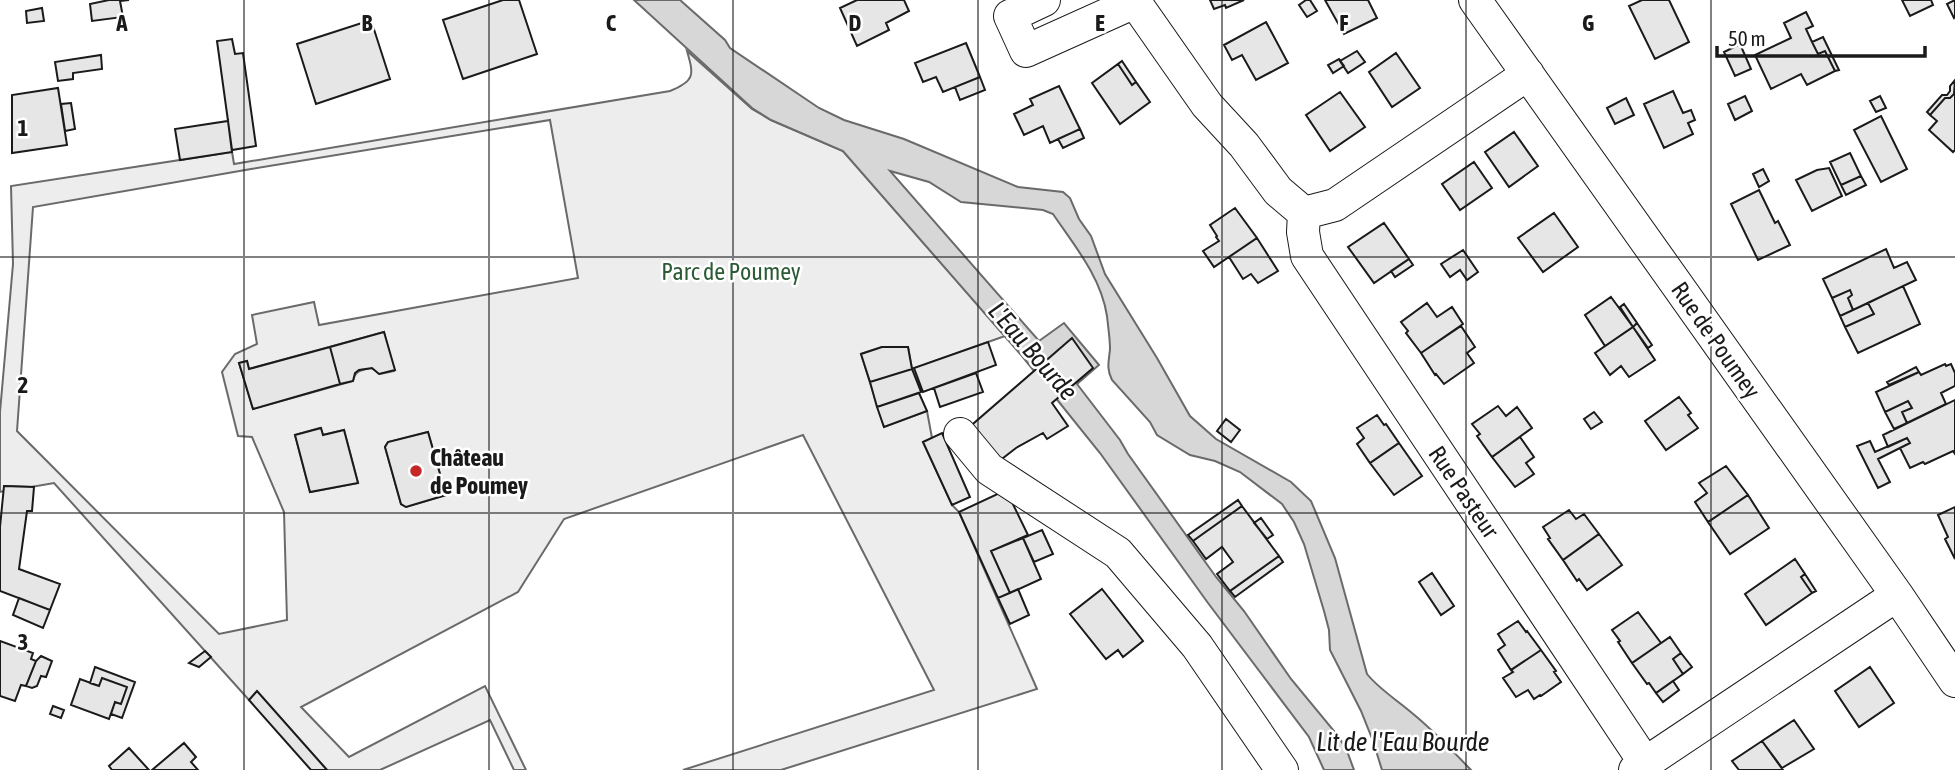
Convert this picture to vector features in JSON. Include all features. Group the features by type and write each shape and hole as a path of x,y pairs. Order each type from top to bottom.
{"street":[{"path":"1044,0 1010,16 1026,51 1134,1 1207,105 1244,145 1278,191 1304,213 1335,205 1528,75"},
{"name":"Rue de Poumey","path":"1475,0 1897,595 1955,681"},
{"name":"Rue Pasteur","path":"1304,213 1303,232 1307,256 1640,766 1897,595"},
{"path":"960,434 989,469 1118,553 1197,646 1282,770"}],"green space":[{"name":"Parc de Poumey","path":"687,51 752,109 843,151 1005,336 912,369 908,347 882,347 861,354 884,427 927,411 932,438 923,442 952,505 959,512 1037,689 781,770 683,770 934,690 803,435 564,519 518,592 301,707 349,757 485,686 526,770 514,770 490,720 380,770 327,770 257,692 249,700 54,483 31,487 5,486 4,491 0,492 0,412 13,264 11,186 232,152 234,164 670,91 688,80 691,72","holes":["550,120 578,278 319,325 314,302 252,315 257,344 235,354 222,372 238,436 252,437 284,512 287,620 219,634 17,431 33,207","384,332 394,371 380,374 372,368 362,370 355,375 353,381 253,409 239,363 247,361 249,369","320,428 323,435 344,430 358,483 310,492 295,435","428,432 446,495 406,507 401,504 385,447 388,442"]}],"water":[{"name":"Lit de l'Eau Bourde","path":"634,0 680,0 725,40 730,48 819,108 844,120 904,139 1018,187 1063,192 1070,198 1079,219 1091,236 1105,274 1190,416 1216,439 1291,482 1311,501 1335,558 1367,674 1427,726 1471,770 1382,770 1361,711 1330,650 1324,611 1304,544 1294,522 1282,504 1240,472 1215,461 1190,455 1157,435 1150,422 1112,380 1108,368 1110,345 1104,302 1086,262 1053,214 1043,210 961,202 929,182 890,171 1039,341 1064,323 1099,365 1077,384 1291,679 1339,737 1354,770 1324,770 1309,737 1100,453 1022,356 843,151 771,120 752,108"}],"building":[{"path":"129,0 120,1 123,17 92,21 90,4"},
{"path":"503,0 519,0 537,54 463,79 443,20"},
{"path":"857,0 904,0 909,11 886,23 889,30 857,46 840,8"},
{"path":"1210,0 1244,0 1226,8 1225,5 1214,9"},
{"path":"1310,0 1317,11 1307,17 1299,5"},
{"path":"1325,0 1368,0 1377,18 1344,34"},
{"path":"1642,0 1669,0 1689,42 1655,59 1629,6"},
{"path":"1902,0 1931,0 1933,5 1910,16"},
{"path":"1955,0 1955,17 1954,18 1947,4"},
{"path":"42,8 44,21 27,23 26,11"},
{"path":"1806,12 1813,26 1806,29 1812,42 1818,54 1825,51 1835,71 1807,85 1801,74 1771,89 1755,55 1791,38 1784,23"},
{"path":"371,20 390,79 316,104 297,44"},
{"path":"1266,22 1288,63 1256,80 1242,55 1232,60 1224,45"},
{"path":"1823,37 1839,70 1835,71 1825,51 1818,54 1812,42"},
{"path":"232,39 235,54 243,53 256,146 232,150 217,41"},
{"path":"966,43 980,77 943,92 936,77 923,82 915,63"},
{"path":"1740,44 1751,69 1735,76 1724,52"},
{"path":"1357,51 1365,62 1348,73 1340,61"},
{"path":"1396,53 1420,88 1392,107 1369,72"},
{"path":"101,55 102,69 73,73 73,79 58,81 55,62"},
{"path":"1339,59 1344,66 1333,73 1328,65"},
{"path":"1122,61 1136,82 1132,85 1118,64"},
{"path":"1118,64 1132,85 1136,82 1150,102 1120,124 1092,83"},
{"path":"980,77 985,90 960,100 955,87"},
{"path":"1955,80 1954,94 1945,98 1930,115 1927,112 1942,95 1947,95"},
{"path":"1059,86 1080,129 1050,143 1043,126 1024,135 1014,114 1033,105 1030,99"},
{"path":"58,88 67,145 12,153 12,95"},
{"path":"1955,88 1953,152 1929,130 1937,121 1930,115 1945,98 1954,94"},
{"path":"1673,91 1683,113 1691,110 1695,120 1688,123 1693,134 1664,148 1644,104"},
{"path":"1340,92 1365,127 1330,151 1306,115"},
{"path":"1745,96 1752,111 1735,120 1728,104"},
{"path":"1880,96 1886,108 1876,112 1870,101"},
{"path":"1626,98 1634,115 1615,124 1607,108"},
{"path":"71,103 75,129 65,131 61,104"},
{"path":"1881,116 1907,169 1881,182 1854,130"},
{"path":"228,121 232,152 180,160 175,129"},
{"path":"1080,129 1084,138 1063,148 1058,139"},
{"path":"1514,132 1538,166 1509,187 1485,152"},
{"path":"1850,153 1861,176 1841,185 1830,162"},
{"path":"1474,162 1492,188 1460,210 1442,184"},
{"path":"1829,168 1842,196 1812,211 1796,180 1817,170"},
{"path":"1763,169 1769,181 1759,187 1753,174"},
{"path":"1861,176 1866,185 1846,195 1841,185"},
{"path":"1759,190 1775,223 1778,221 1790,245 1758,260 1731,204"},
{"path":"1235,208 1257,238 1214,267 1203,251 1219,241 1210,225"},
{"path":"1554,213 1578,247 1543,272 1518,238"},
{"path":"1384,223 1409,259 1374,283 1348,247"},
{"path":"1257,238 1278,271 1258,283 1251,274 1243,279 1229,257"},
{"path":"1886,249 1894,268 1907,262 1916,280 1853,310 1848,298 1852,295 1850,290 1832,298 1823,279"},
{"path":"1463,250 1478,272 1467,280 1460,270 1450,277 1441,264"},
{"path":"1409,259 1413,265 1395,277 1391,271"},
{"path":"1903,286 1920,324 1858,353 1845,327 1874,314 1868,303"},
{"path":"1850,290 1852,295 1848,298 1853,310 1840,316 1832,298"},
{"path":"1611,297 1633,327 1605,346 1585,315"},
{"path":"1427,303 1437,317 1452,307 1463,324 1421,353 1401,322"},
{"path":"1868,303 1874,314 1845,327 1840,316"},
{"path":"1624,304 1637,323 1633,327 1620,307"},
{"path":"1637,323 1652,345 1648,348 1633,327"},
{"path":"1461,326 1475,347 1467,353 1474,363 1444,384 1421,353"},
{"path":"1633,327 1655,360 1629,377 1621,366 1610,375 1595,353"},
{"path":"384,332 395,370 379,374 372,368 359,370 353,381 340,384 330,347"},
{"path":"1072,338 1093,368 1052,403 1068,426 1047,439 1043,433 1016,448 994,465 966,430"},
{"path":"988,342 996,365 923,392 914,368"},
{"path":"330,347 340,384 253,409 239,363 247,361 249,369"},
{"path":"882,347 908,347 912,369 870,382 861,354"},
{"path":"1951,364 1955,373 1955,386 1941,393 1946,404 1907,423 1902,412 1912,408 1908,401 1885,412 1876,392 1919,372 1921,375"},
{"path":"1916,367 1919,372 1889,385 1887,382"},
{"path":"912,369 921,392 877,407 870,382"},
{"path":"976,373 983,392 940,407 934,388"},
{"path":"919,393 927,411 884,427 877,407"},
{"path":"1679,397 1698,428 1666,450 1645,421"},
{"path":"1955,400 1955,454 1953,451 1910,468 1900,448 1910,443 1907,438 1888,447 1883,435"},
{"path":"1908,401 1912,408 1902,412 1907,423 1894,429 1885,412"},
{"path":"1498,406 1506,416 1517,407 1532,428 1492,457 1472,424"},
{"path":"1594,412 1602,422 1591,429 1584,419"},
{"path":"1377,415 1399,443 1370,463 1357,444 1364,438 1357,428"},
{"path":"1226,419 1240,430 1231,442 1217,431"},
{"path":"321,428 323,435 344,430 358,483 310,492 295,435"},
{"name":"Château de Poumey","path":"428,432 446,495 406,507 401,504 385,447 388,442"},
{"path":"942,433 970,497 952,505 923,442"},
{"path":"1520,437 1534,457 1526,463 1534,474 1515,487 1492,457"},
{"path":"1907,438 1910,443 1878,459 1890,482 1878,488 1857,446 1870,441 1875,452"},
{"path":"1399,443 1422,476 1394,495 1370,463"},
{"path":"1726,466 1748,495 1708,522 1695,502 1707,493 1699,483"},
{"path":"4,486 34,487 32,511 27,511 19,569 60,584 50,610 0,591 0,527"},
{"path":"1006,490 1028,535 991,551 1010,593 998,598 959,512"},
{"path":"1748,495 1769,528 1730,554 1708,522"},
{"path":"1238,500 1242,506 1193,541 1188,535"},
{"path":"1242,506 1279,556 1230,591 1217,574 1233,562 1222,547 1206,559 1193,541"},
{"path":"1955,507 1955,559 1945,539 1948,537 1938,515"},
{"path":"1569,510 1576,519 1584,514 1599,534 1563,560 1543,527"},
{"path":"1261,518 1273,535 1267,539 1254,523"},
{"path":"1042,530 1053,554 1034,562 1023,538"},
{"path":"1599,534 1622,565 1587,590 1579,579 1577,581 1563,560"},
{"path":"1023,538 1041,579 1010,593 991,551"},
{"path":"1279,556 1283,562 1235,597 1230,591"},
{"path":"1795,559 1805,574 1801,577 1812,593 1766,625 1745,594"},
{"path":"1432,573 1454,606 1441,615 1419,582"},
{"path":"1805,574 1816,591 1812,593 1801,577"},
{"path":"1018,589 1029,615 1010,624 998,598"},
{"path":"1102,589 1143,641 1123,657 1118,650 1106,659 1070,614"},
{"path":"19,598 50,610 43,628 13,615"},
{"path":"1638,612 1661,643 1632,663 1612,630"},
{"path":"1518,621 1541,650 1511,670 1498,650 1505,645 1498,634"},
{"path":"1670,637 1681,653 1673,659 1683,674 1656,693 1632,663"},
{"path":"0,641 33,653 31,659 36,661 26,686 21,685 15,701 0,696"},
{"path":"1541,650 1561,682 1534,699 1528,690 1516,697 1503,678"},
{"path":"205,651 211,657 199,667 189,663"},
{"path":"1681,653 1692,667 1683,674 1673,659"},
{"path":"41,656 52,661 46,677 41,676 37,686 26,686 36,661"},
{"path":"95,667 135,682 122,718 111,714 115,702 121,704 127,687 102,678 99,686 90,683"},
{"path":"1870,667 1894,703 1859,727 1835,691"},
{"path":"102,678 127,687 121,704 115,702 109,719 71,705 80,679 99,686"},
{"path":"1673,681 1679,690 1663,702 1656,693"},
{"path":"257,691 327,770 311,770 249,700"},
{"path":"53,706 64,710 61,718 50,714"},
{"path":"1794,720 1814,749 1782,768 1762,741"},
{"path":"1762,741 1783,770 1739,770 1732,761"},
{"path":"184,743 196,757 191,762 198,770 152,770"},
{"path":"129,748 149,770 112,770 109,766"}],"place":[{"name":"Château de Poumey","path":"416,471"}],"water label":[{"name":"L'Eau Bourde","path":"1033,351"}]}
